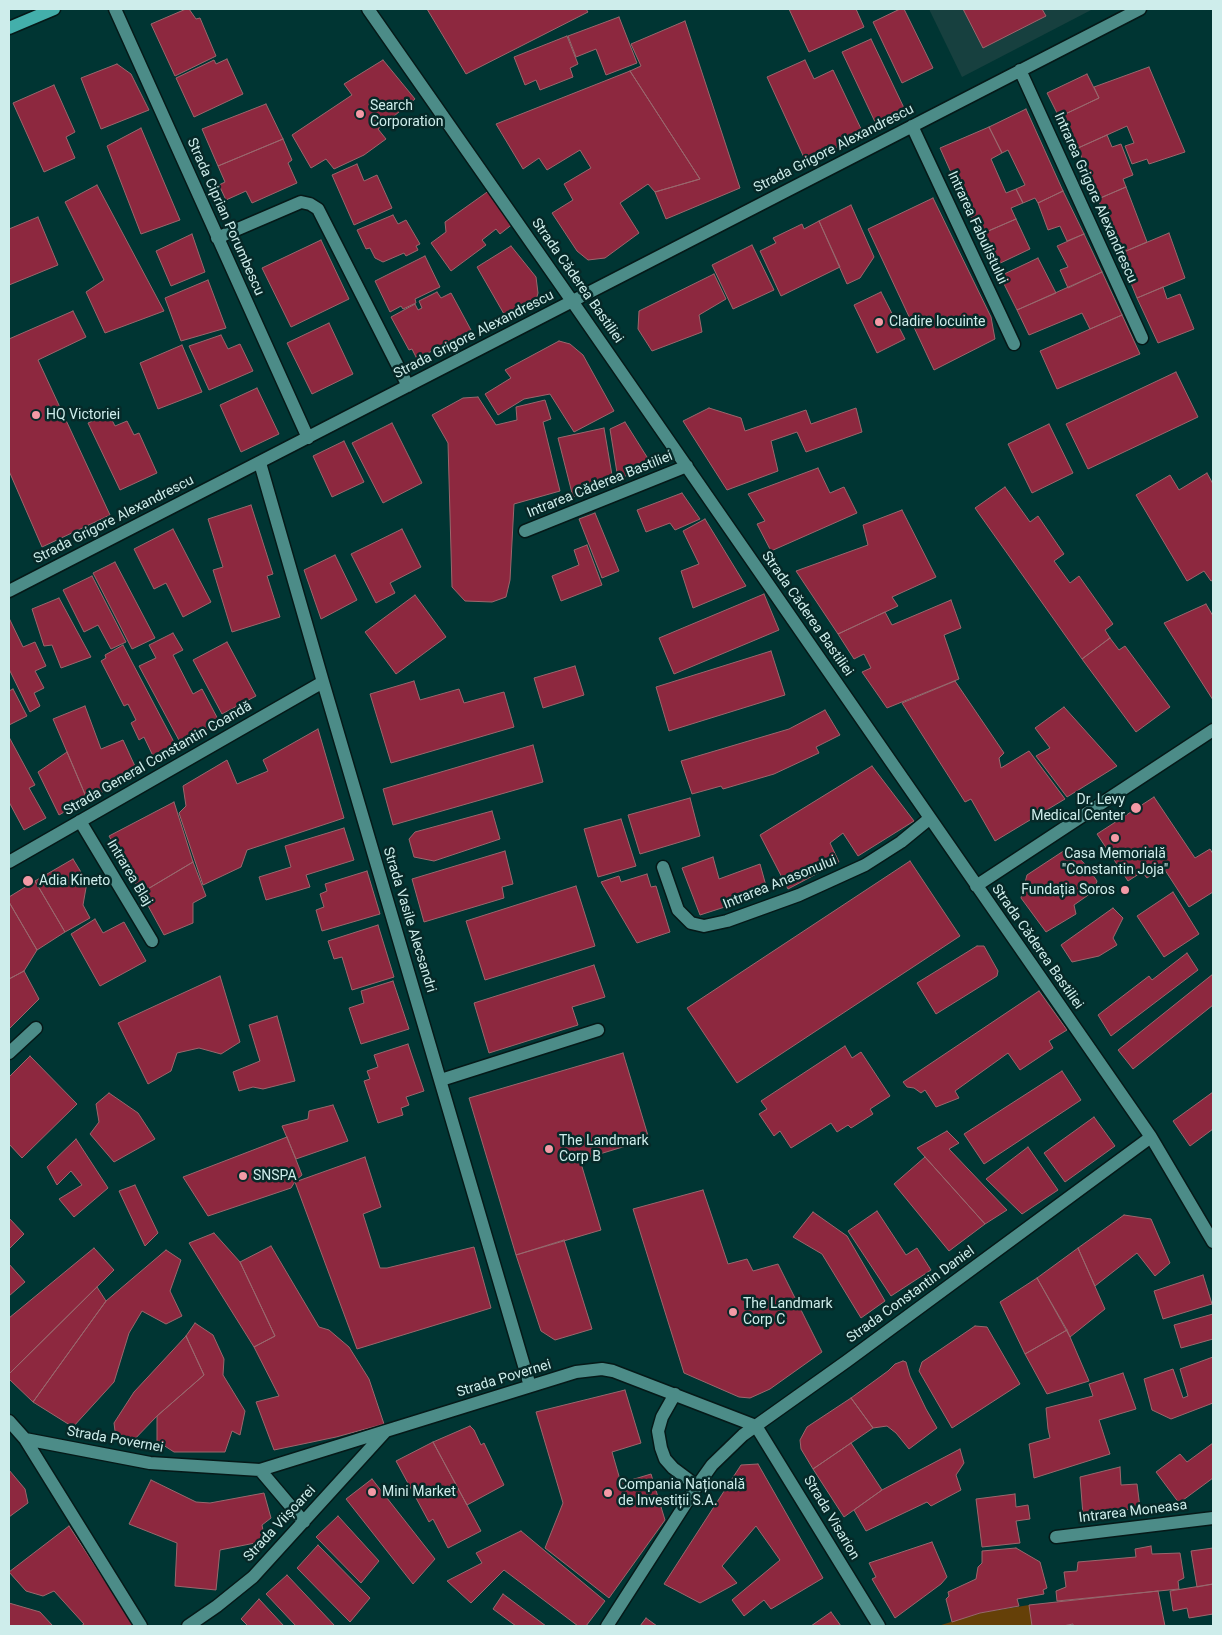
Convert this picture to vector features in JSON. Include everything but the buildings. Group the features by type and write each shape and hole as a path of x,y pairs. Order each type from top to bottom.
{"main road":[{"path":"9,28 54,9"}],"street":[{"name":"Strada Ciprian Porumbescu","path":"116,9 308,438"},
{"name":"Strada Căderea Bastiliei","path":"368,9 1151,1137 1213,1242"},
{"name":"Strada Grigore Alexandrescu","path":"9,591 1140,9"},
{"name":"Intrarea Grigore Alexandrescu","path":"1020,70 1142,338"},
{"name":"Intrarea Fabulistului","path":"912,126 1014,344"},
{"path":"218,238 301,202 310,204 318,209 408,386"},
{"name":"Strada Vasile Alecsandri","path":"260,463 322,682 530,1386"},
{"name":"Intrarea Căderea Bastiliei","path":"525,531 687,466"},
{"name":"Strada General Constantin Coandă","path":"9,862 322,682"},
{"path":"976,886 1213,730"},
{"name":"Intrarea Anasonului","path":"663,867 678,910 691,923 704,926 727,921 799,895 865,865 901,842 929,819"},
{"name":"Intrarea Blaj","path":"80,821 152,941"},
{"path":"9,1053 36,1028"},
{"path":"441,1080 598,1030"},
{"name":"Strada Constantin Daniel","path":"608,1626 697,1486 712,1465 743,1435 847,1361 1151,1137"},
{"name":"Strada Povernei","path":"25,1439 150,1463 260,1470 576,1372 602,1368 756,1426"},
{"path":"674,1394 662,1417 658,1431 660,1448 665,1459 673,1468 697,1486"},
{"path":"9,1421 25,1439 141,1626"},
{"name":"Strada Visarion","path":"756,1426 879,1626"},
{"name":"Strada Viișoarei","path":"188,1626 253,1577 385,1432"},
{"path":"260,1470 304,1522"},
{"name":"Intrarea Moneasa","path":"1056,1537 1213,1518"}],"shaded area":[{"path":"929,9 1093,9 962,77"},
{"path":"1029,1605 1032,1626 938,1626 980,1613"}],"place":[{"name":"Search Corporation","path":"360,114"},
{"name":"Cladire locuinte","path":"879,322"},
{"name":"HQ Victoriei","path":"36,415"},
{"name":"Dr. Levy Medical Center","path":"1136,808"},
{"name":"Casa Memorială \"Constantin Joja\"","path":"1115,838"},
{"name":"Adia Kineto","path":"28,881"},
{"name":"Fundația Soros","path":"1125,890"},
{"name":"The Landmark Corp B","path":"549,1149"},
{"name":"SNSPA","path":"243,1176"},
{"name":"The Landmark Corp C","path":"733,1312"},
{"name":"Mini Market","path":"372,1492"},
{"name":"Compania Națională de Investiții S.A.","path":"608,1493"}]}
